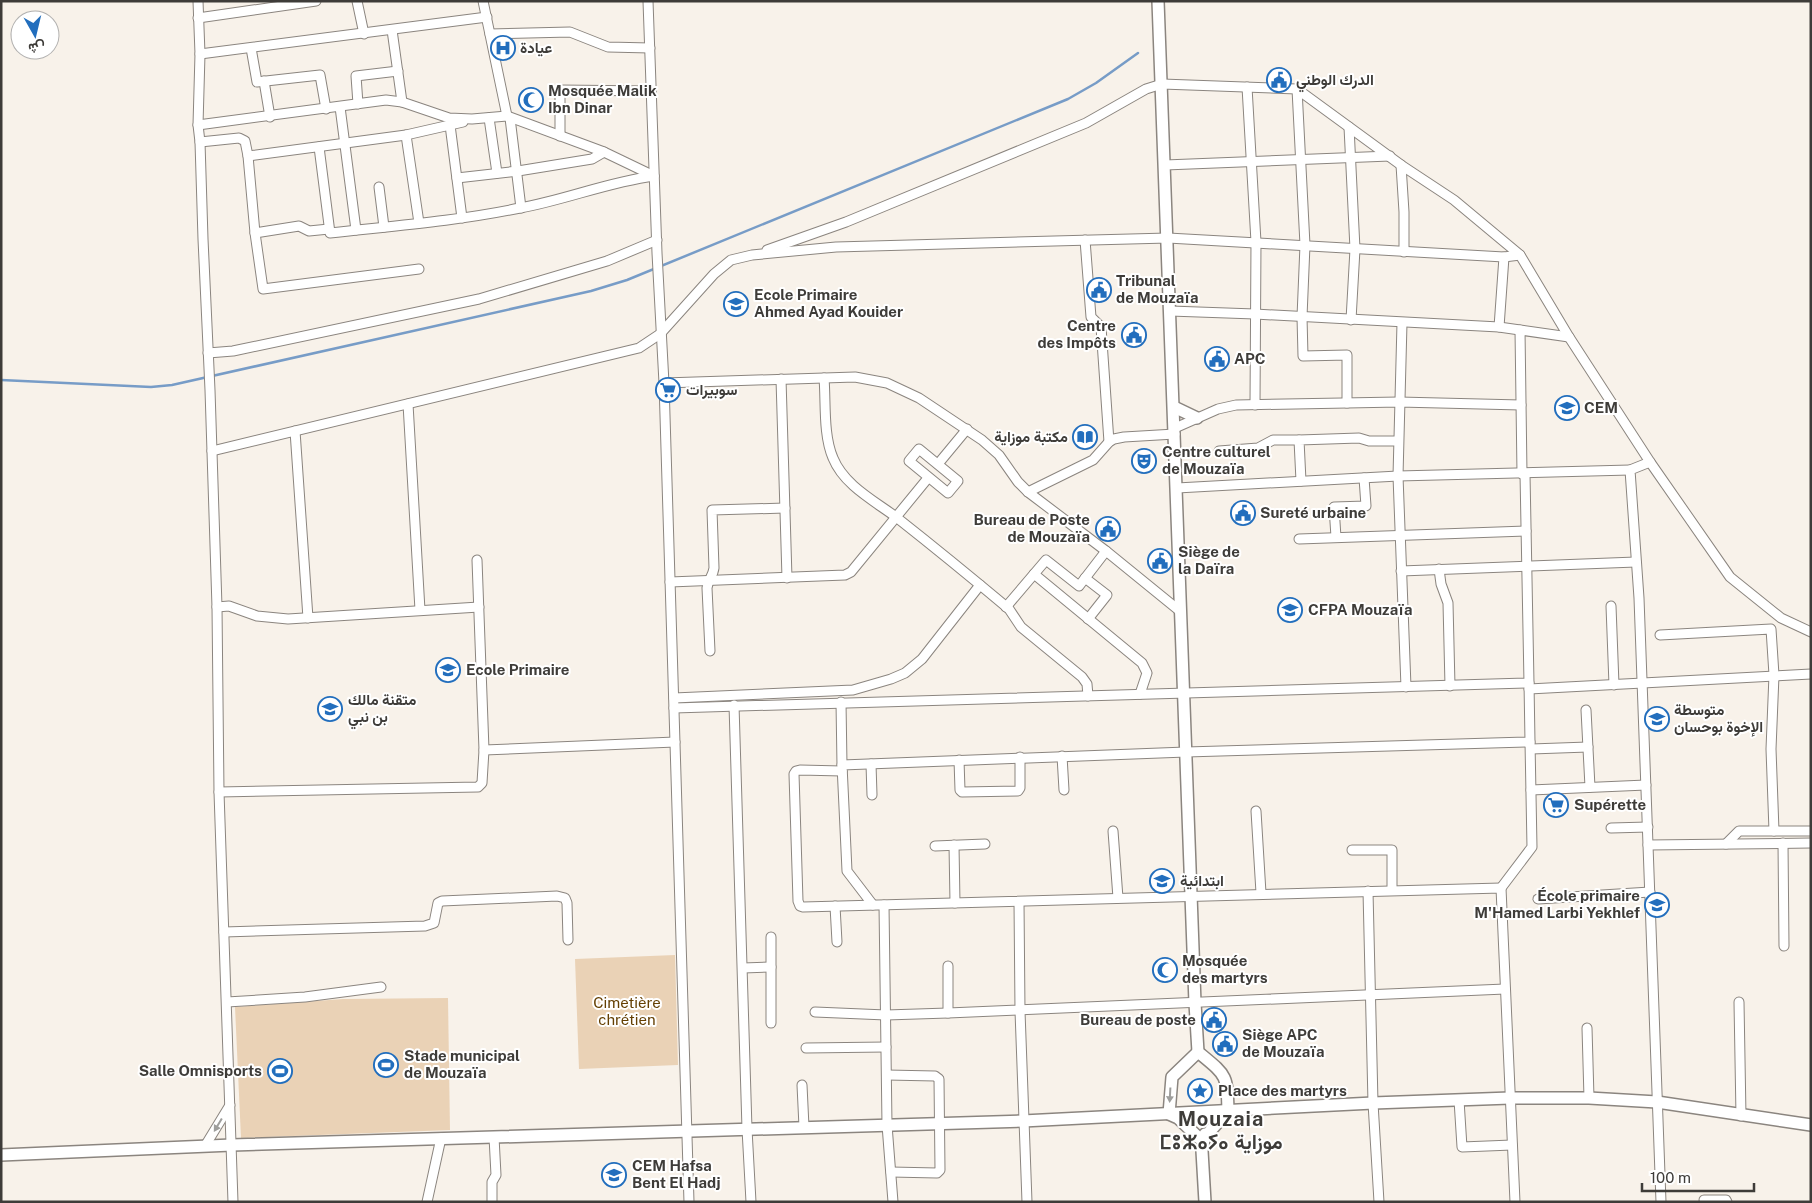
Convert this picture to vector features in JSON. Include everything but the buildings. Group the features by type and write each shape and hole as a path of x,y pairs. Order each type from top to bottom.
{"main road":[{"path":"1158,1 1198,1052 1225,1077 1228,1111 1211,1130 1169,1114"},
{"path":"1174,407 1197,418"},
{"path":"1169,1114 1172,1077 1198,1052"},
{"path":"1,1155 441,1138 940,1124 1169,1114 1200,1126 1228,1111 1510,1098 1589,1098 1656,1102 1811,1126"},
{"path":"1200,1126 1206,1202"}],"street":[{"path":"198,1 200,54 198,126 212,451 220,792 233,1202"},
{"path":"198,18 316,1"},
{"path":"357,1 364,34"},
{"path":"483,1 509,117 518,171 521,208"},
{"path":"648,1 660,334 664,382 689,1202"},
{"path":"200,54 487,17"},
{"path":"392,30 402,102"},
{"path":"490,34 570,32 608,47 650,48"},
{"path":"251,48 257,82 320,75 326,109"},
{"path":"358,104 356,76 398,71"},
{"path":"264,81 270,117"},
{"path":"212,451 640,348 660,334 714,274 731,260 752,255 883,207 1086,122 1146,89 1162,84 1297,89 1401,165 1454,200 1520,255 1569,337 1650,462 1730,577 1781,618 1811,632"},
{"path":"1248,87 1256,242 1255,405"},
{"path":"1297,89 1305,245 1302,317 1303,356 1347,355 1347,403"},
{"path":"560,136 560,90 651,90"},
{"path":"198,126 386,100 402,102 449,118 472,120"},
{"path":"340,107 356,230"},
{"path":"248,156 406,135 472,120 509,117 604,152 654,176"},
{"path":"489,118 497,172"},
{"path":"450,125 462,218"},
{"path":"1349,127 1355,248 1351,320"},
{"path":"406,135 419,223"},
{"path":"200,142 239,138 245,141 263,289 419,269"},
{"path":"319,147 330,233 462,218 521,208 626,181 654,176"},
{"path":"457,178 518,171 592,159 604,152"},
{"path":"1165,165 1390,156"},
{"path":"1401,165 1404,252"},
{"path":"379,186 384,227"},
{"path":"255,233 300,226 309,232 329,229"},
{"path":"752,255 836,247 1168,238 1504,257 1520,255"},
{"path":"208,353 233,351 479,299 607,261 657,240"},
{"path":"1085,240 1091,317 1101,327 1109,442"},
{"path":"1499,327 1504,257"},
{"path":"1170,311 1499,327 1569,337"},
{"path":"1402,322 1398,476 1406,687"},
{"path":"1515,1202 1502,888 1532,847 1527,566 1520,330"},
{"path":"664,382 855,377 887,383 919,398 967,429 995,452 1028,492 1106,551 1181,612"},
{"path":"824,378 828,442 833,458 850,484 896,517 1006,607 1021,627 1082,677 1087,684 1088,696"},
{"path":"781,379 788,578"},
{"path":"1028,492 1093,460 1109,442 1118,437 1175,431 1197,418 1224,407 1399,402 1521,405"},
{"path":"408,404 420,610"},
{"path":"938,464 967,429"},
{"path":"295,431 308,618"},
{"path":"1219,450 1258,448 1273,440 1359,438 1369,441 1398,441"},
{"path":"1299,440 1301,481"},
{"path":"919,449 938,464 958,481 948,493 909,461 919,449"},
{"path":"1177,488 1398,476 1630,470 1650,462"},
{"path":"1630,470 1642,683 1661,1202"},
{"path":"670,582 839,577 851,572 928,478"},
{"path":"1336,537 1334,507 1366,506 1364,478"},
{"path":"710,651 707,588 708,580 714,568 712,510 785,508"},
{"path":"1299,539 1526,531"},
{"path":"1006,607 1046,560 1079,586 1106,551"},
{"path":"220,792 478,787 482,783 484,750 477,560"},
{"path":"1401,571 1636,562"},
{"path":"1439,569 1448,603 1450,686"},
{"path":"1034,574 1146,668 1147,673 1140,694"},
{"path":"1085,578 1107,595 1088,619"},
{"path":"674,698 844,691 891,679 909,670 922,659 980,585"},
{"path":"217,608 229,606 257,616 271,618 308,618 479,607"},
{"path":"1611,606 1614,684"},
{"path":"1660,635 1771,629 1774,675 1771,749 1774,831"},
{"path":"674,708 1406,687 1614,684 1811,674"},
{"path":"841,702 842,768 848,871 873,905"},
{"path":"734,705 747,1129 751,1202"},
{"path":"1586,710 1590,787"},
{"path":"484,750 675,742"},
{"path":"1502,888 803,907 800,906 798,901 794,774 800,770 842,768 870,764 1020,757 1530,745 1588,747"},
{"path":"1062,756 1064,790"},
{"path":"959,760 960,790 962,792 1018,791 1020,788 1020,757"},
{"path":"870,764 872,795"},
{"path":"1531,790 1646,785"},
{"path":"1256,811 1261,894"},
{"path":"1611,828 1648,827"},
{"path":"1113,831 1118,898"},
{"path":"1726,844 1739,831 1811,832"},
{"path":"1783,843 1784,946"},
{"path":"1648,845 1811,843"},
{"path":"935,846 985,844"},
{"path":"954,845 955,903"},
{"path":"1352,850 1392,850 1392,890"},
{"path":"1368,891 1369,996 1379,1202"},
{"path":"1538,900 1650,892"},
{"path":"224,932 426,926 434,923 438,903 442,901 557,896 565,898 568,940"},
{"path":"1019,902 1020,1011 1027,1202"},
{"path":"884,905 887,1125 893,1202"},
{"path":"835,906 837,942"},
{"path":"771,937 771,1023"},
{"path":"948,966 948,1013"},
{"path":"743,968 771,967"},
{"path":"227,1002 306,997 381,987"},
{"path":"815,1012 886,1015 1020,1011 1505,989"},
{"path":"1739,1002 1741,1116"},
{"path":"1587,1028 1589,1098"},
{"path":"806,1048 886,1047"},
{"path":"887,1075 935,1076 939,1079 940,1170 937,1173 891,1172"},
{"path":"802,1085 804,1127"},
{"path":"1460,1100 1462,1147 1512,1145"},
{"path":"205,1146 230,1104"},
{"path":"492,1202 492,1182 496,1175 494,1137"},
{"path":"427,1202 441,1138"},
{"path":"1704,1200 1726,1200 1727,1202"}],"green space":[{"name":"Cimetière chrétien","path":"675,955 678,1065 579,1069 575,959"},
{"path":"448,998 450,1130 241,1138 235,1007 343,999"}],"waterway":[{"path":"1,380 151,387 172,385 591,291 627,280 1068,99 1096,83 1138,53"}],"place":[{"name":"عيادة","path":"503,48"},
{"name":"الدرك الوطني","path":"1279,80"},
{"name":"Mosquée Malik Ibn Dinar","path":"531,100"},
{"name":"Tribunal de Mouzaïa","path":"1099,290"},
{"name":"Ecole Primaire Ahmed Ayad Kouider","path":"736,304"},
{"name":"Centre des Impôts","path":"1134,335"},
{"name":"APC","path":"1217,359"},
{"name":"سوبيرات","path":"668,390"},
{"name":"CEM","path":"1567,408"},
{"name":"مكتبة موزاية","path":"1085,437"},
{"name":"Centre culturel de Mouzaïa","path":"1144,461"},
{"name":"Sureté urbaine","path":"1243,513"},
{"name":"Bureau de Poste de Mouzaïa","path":"1108,529"},
{"name":"Siège de la Daïra","path":"1160,561"},
{"name":"CFPA Mouzaïa","path":"1290,610"},
{"name":"Ecole Primaire","path":"448,670"},
{"name":"متقنة مالك بن نبي","path":"330,709"},
{"name":"متوسطة الإخوة بوحسان","path":"1657,719"},
{"name":"Supérette","path":"1556,805"},
{"name":"ابتدائية","path":"1162,881"},
{"name":"École primaire M'Hamed Larbi Yekhlef","path":"1657,905"},
{"name":"Mosquée des martyrs","path":"1165,970"},
{"name":"Bureau de poste","path":"1214,1020"},
{"name":"Siège APC de Mouzaïa","path":"1225,1044"},
{"name":"Stade municipal de Mouzaïa","path":"386,1065"},
{"name":"Salle Omnisports","path":"280,1071"},
{"name":"Place des martyrs","path":"1200,1091"},
{"name":"CEM Hafsa Bent El Hadj","path":"614,1175"}],"district":[{"name":"Mouzaia ⵎⵓⵣⴰⵢⴰ موزاية","path":"1221,1130"}]}
